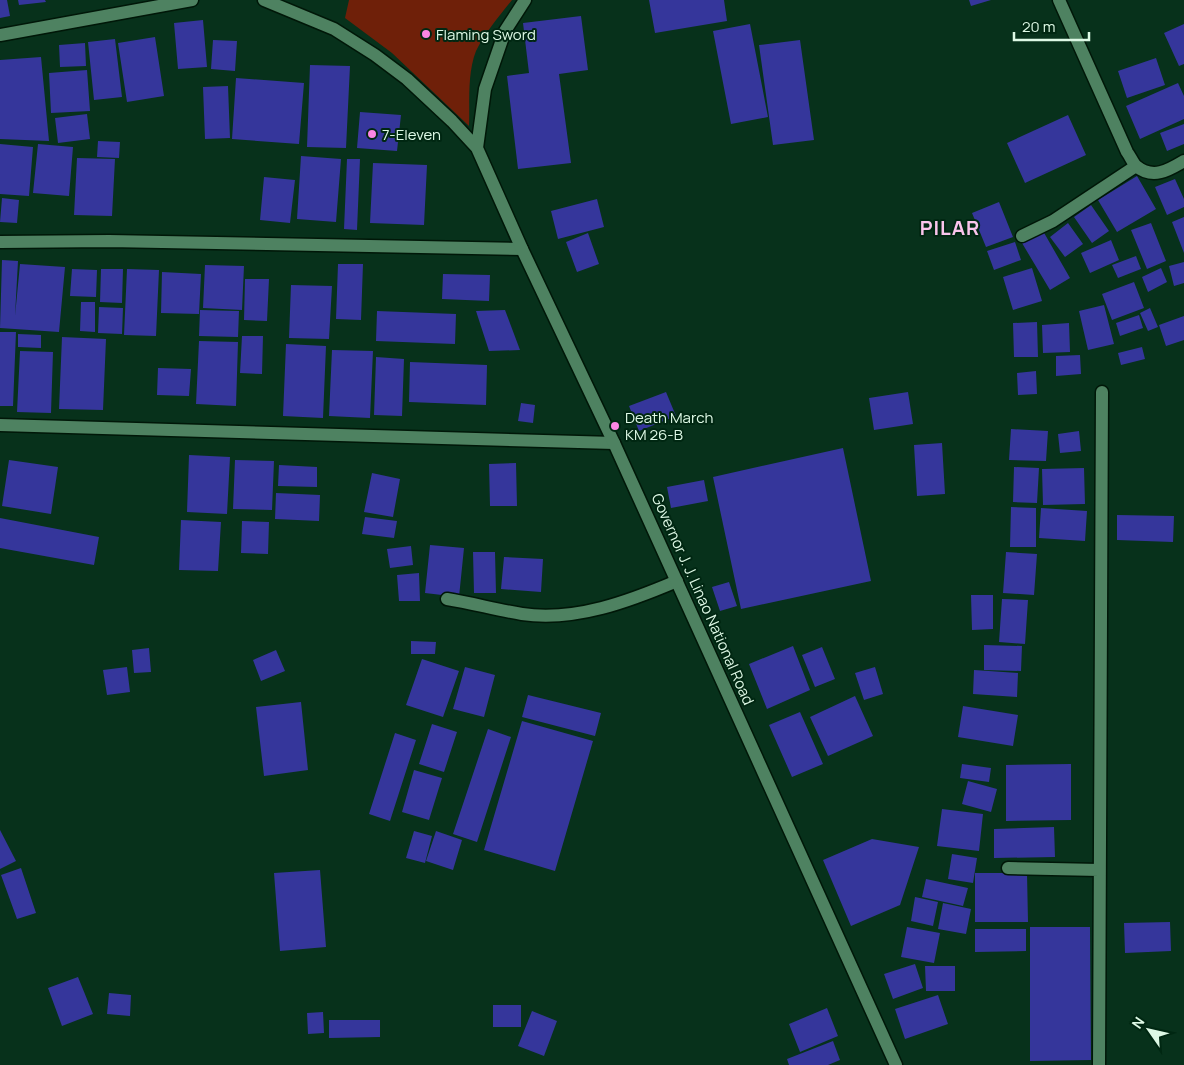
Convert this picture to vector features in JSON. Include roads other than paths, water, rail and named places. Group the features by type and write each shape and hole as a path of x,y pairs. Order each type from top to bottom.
{"street":[{"path":"0,35 192,0"},
{"name":"Governor J. J. Linao National Road","path":"264,0 334,29 375,55 407,79 452,121 477,148 522,249 614,443 896,1065"},
{"path":"477,148 485,89 505,31 525,0"},
{"path":"1059,0 1127,152 1136,166 1151,173 1167,172 1184,161"},
{"path":"1022,236 1053,221 1136,166"},
{"path":"0,242 108,241 522,249"},
{"path":"1098,1065 1102,392"},
{"path":"0,425 614,443"},
{"path":"447,599 523,614 558,616 631,600 677,581"},
{"path":"1008,868 1100,870"}],"place":[{"name":"Flaming Sword","path":"426,34"},
{"name":"7-Eleven","path":"372,134"},
{"name":"Death March KM 26-B","path":"615,426"}],"district":[{"name":"PILAR","path":"950,227"}]}
